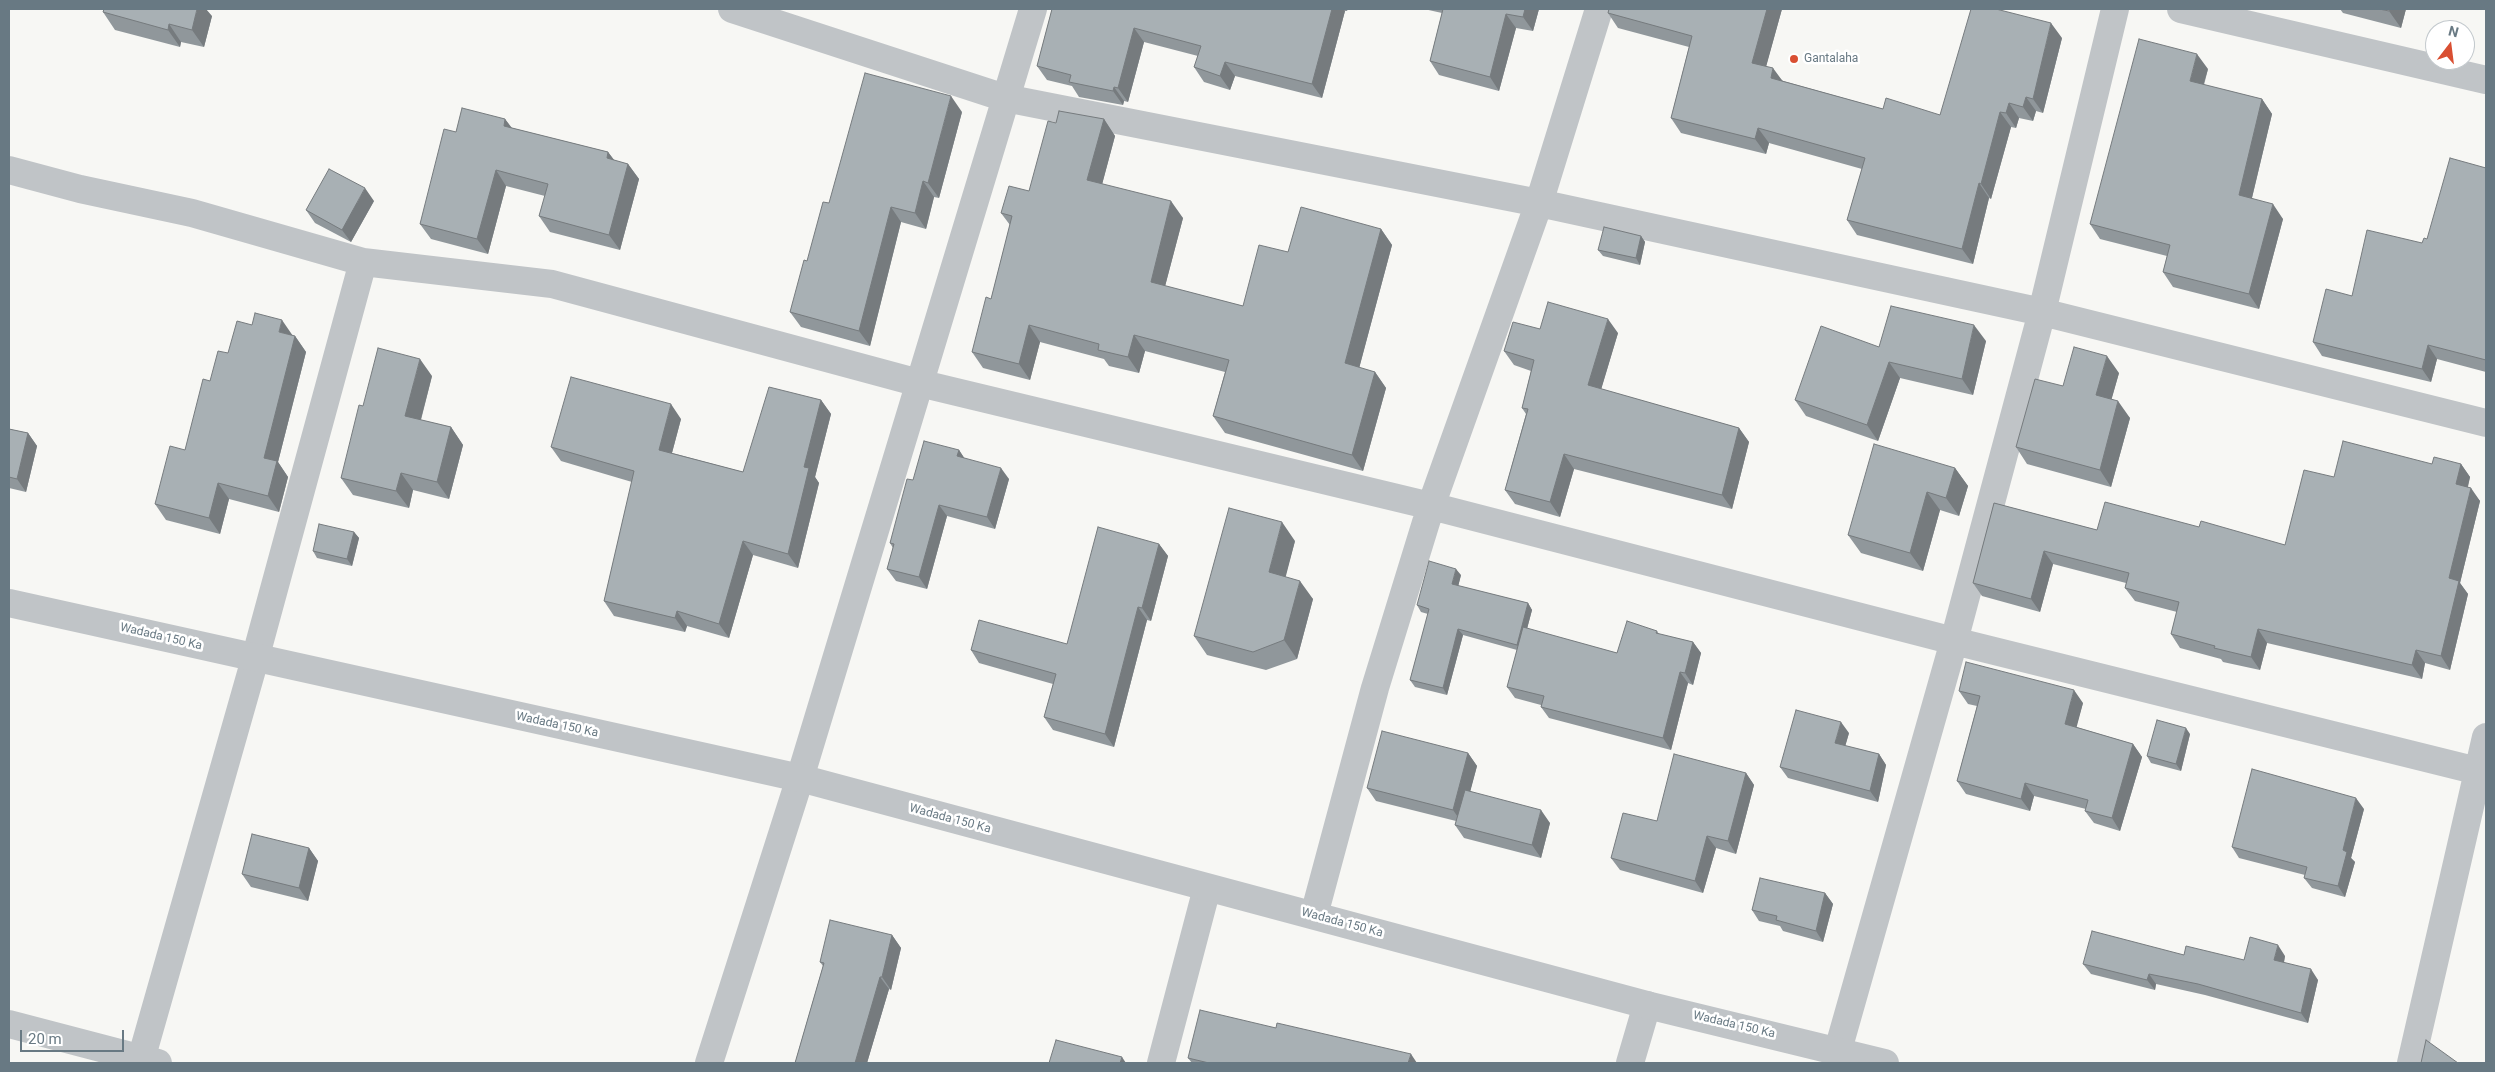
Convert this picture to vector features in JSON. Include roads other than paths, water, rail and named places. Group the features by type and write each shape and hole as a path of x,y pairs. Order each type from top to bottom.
{"street":[{"path":"732,9 1005,98 1539,203 2042,312 2486,423"},
{"path":"709,1063 800,778 918,383 1033,9"},
{"path":"1314,915 1375,688 1431,506 1539,203 1599,9"},
{"path":"1838,1050 1954,641 2042,312 2115,9"},
{"path":"2181,9 2486,80"},
{"path":"9,170 80,189 192,214 363,262 552,284 918,383 1431,506 1954,641 2482,772"},
{"path":"9,1024 147,1062 363,262"},
{"name":"Wadada 150 Ka","path":"9,602 255,659 800,778 1647,1005 1838,1050 1885,1063"},
{"path":"2411,1063 2482,772 2486,737"},
{"path":"1161,1063 1207,888"},
{"path":"1630,1063 1647,1005"}],"place":[{"name":"Gantalaha","path":"1794,59"}]}
